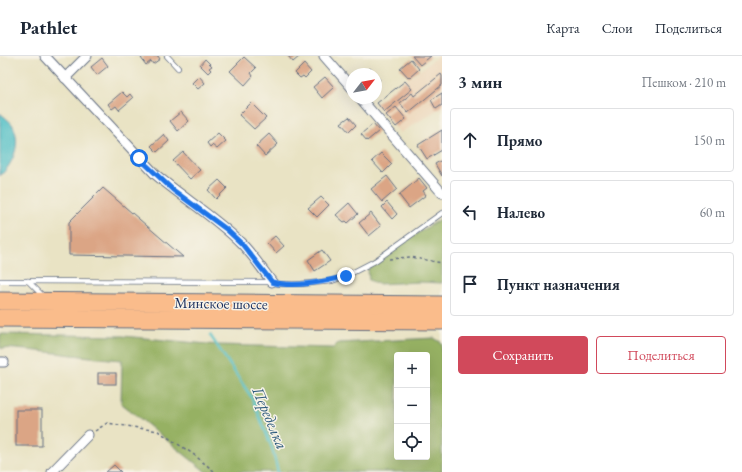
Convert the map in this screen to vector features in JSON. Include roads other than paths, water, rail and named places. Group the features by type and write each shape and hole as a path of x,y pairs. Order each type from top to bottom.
{"highway":[{"name":"Минское шоссе","path":"0,300 442,305"},
{"name":"Минское шоссе","path":"0,318 442,321"}],"street":[{"path":"45,56 155,174 173,190 226,229 242,244 272,282"},
{"path":"65,78 87,56"},
{"path":"324,56 346,81"},
{"path":"365,104 442,193"},
{"path":"52,472 88,435"}],"lane":[{"path":"167,56 178,68"},
{"path":"0,281 272,282 278,284 301,284 332,281 346,276 375,261 442,213"},
{"path":"28,281 49,301"}],"water":[{"path":"0,113 12,124 15,131 16,145 13,159 0,176"}],"waterway":[{"name":"Переделка","path":"210,335 252,398 272,448 278,472"}]}
